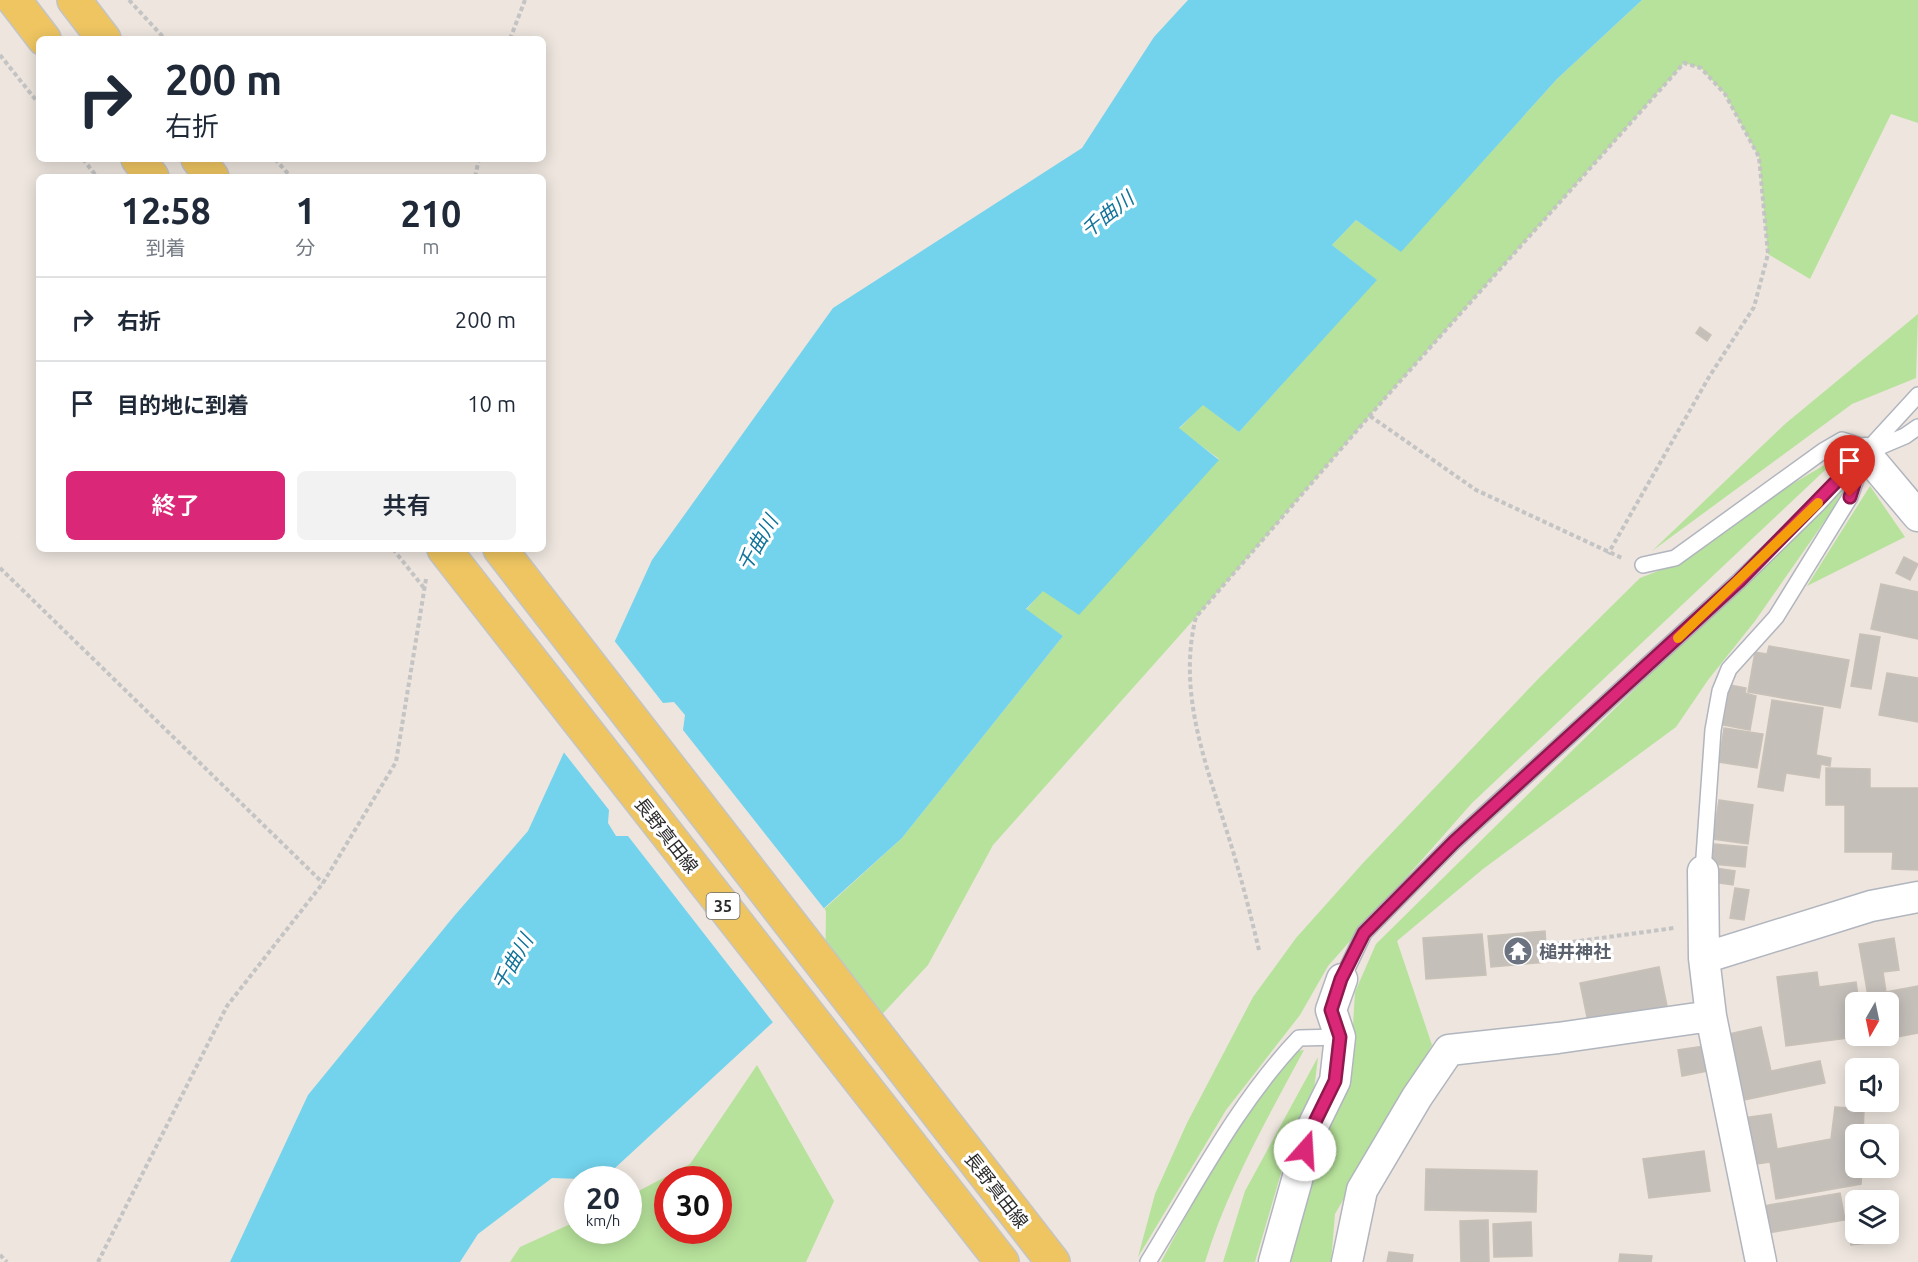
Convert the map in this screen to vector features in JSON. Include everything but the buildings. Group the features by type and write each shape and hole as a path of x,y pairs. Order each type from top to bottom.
{"main road":[{"path":"14,0 42,36"},
{"path":"74,0 102,36"},
{"path":"140,162 150,174"},
{"path":"200,162 210,174"},
{"name":"長野真田線","path":"502,552 1053,1262"},
{"name":"長野真田線","path":"436,559 1002,1262"}],"street":[{"path":"1864,453 1918,516"},
{"path":"1703,871 1704,957 1711,1016 1761,1262"},
{"path":"1704,957 1870,906 1918,897"},
{"path":"1274,1262 1311,1130 1335,1081 1340,1037 1331,1010 1341,979"},
{"path":"1347,1262 1362,1190 1417,1097 1449,1050 1711,1016"}],"lane":[{"path":"1341,979 1364,933 1380,916 1454,842 1739,581 1918,395"},
{"path":"1703,871 1713,730 1720,691 1729,669 1776,617 1850,497 1864,453 1918,427"},
{"path":"1643,565 1675,558 1823,451 1842,440 1858,445 1864,453"},
{"path":"1148,1262 1233,1121 1278,1060 1299,1038 1340,1037"}],"path":[{"path":"129,0 162,36"},
{"path":"511,36 525,0"},
{"path":"0,55 36,100"},
{"path":"1259,950 1243,881 1194,724 1189,643 1196,616 1370,416 1684,63 1701,68 1725,94 1760,157 1768,254 1754,307 1709,377 1608,554"},
{"path":"85,162 95,174"},
{"path":"278,162 288,174"},
{"path":"1370,416 1476,490 1608,554 1643,565"},
{"path":"395,552 424,589"},
{"path":"98,1262 226,1006 323,883 396,762 424,589 436,559"},
{"path":"0,568 323,883"},
{"path":"1550,945 1703,924"},
{"path":"0,1255 7,1262"}],"green space":[{"path":"1642,0 1918,0 1918,123 1891,114 1810,279 1768,254 1759,157 1725,94 1701,68 1684,63 1385,398 1196,617 993,845 928,965 862,1036 822,977 822,911 902,838 1063,636 1026,610 1042,591 1219,459 1179,429 1203,404 1239,432 1376,280 1332,245 1356,220 1401,251 1557,79"},
{"path":"1918,314 1916,378 1852,404 1652,551 1785,424"},
{"path":"1841,455 1472,803 1328,966 1300,1015 1226,1110 1138,1257 1155,1194 1187,1123 1253,997 1296,938 1363,863 1541,676 1640,578 1681,562 1779,492"},
{"path":"1851,476 1831,512 1755,621 1708,680 1676,727 1483,869 1397,941 1432,1045 1335,1214 1331,1262 1289,1262 1352,1043 1355,992 1376,944"},
{"path":"1870,486 1905,537 1807,586"},
{"path":"1304,1050 1237,1180 1205,1262 1161,1262 1217,1158 1291,1052"},
{"path":"1318,1057 1314,1090 1291,1139 1255,1262 1223,1262 1245,1191"},
{"path":"757,1065 834,1201 806,1262 510,1262 520,1247 564,1227 564,1244 642,1244 642,1189 654,1183 654,1244 732,1244 732,1166 686,1166 690,1164"}],"water":[{"name":"千曲川","path":"1188,0 1642,0 1557,79 1401,252 1356,220 1332,245 1377,280 1239,432 1203,405 1179,428 1219,460 1079,615 1043,591 1026,609 1063,636 902,838 822,910 822,977 617,1166 564,1166 564,1178 552,1178 478,1234 460,1262 230,1262 308,1095 455,915 528,831 652,560 833,308 1082,148 1154,37"}],"pier":[{"path":"613,639 663,703 674,702 685,715 683,730 826,911 825,979 775,1025 628,836 616,836 608,823 609,810 562,750"}],"slow traffic":[{"path":"1678,638 1818,503"}],"place":[{"name":"槌井神社","path":"1518,951"}],"route":[{"path":"1305,1150 1311,1130 1335,1081 1340,1037 1331,1010 1341,979 1364,933 1454,842 1739,581 1816,505 1864,453 1850,497"}]}
